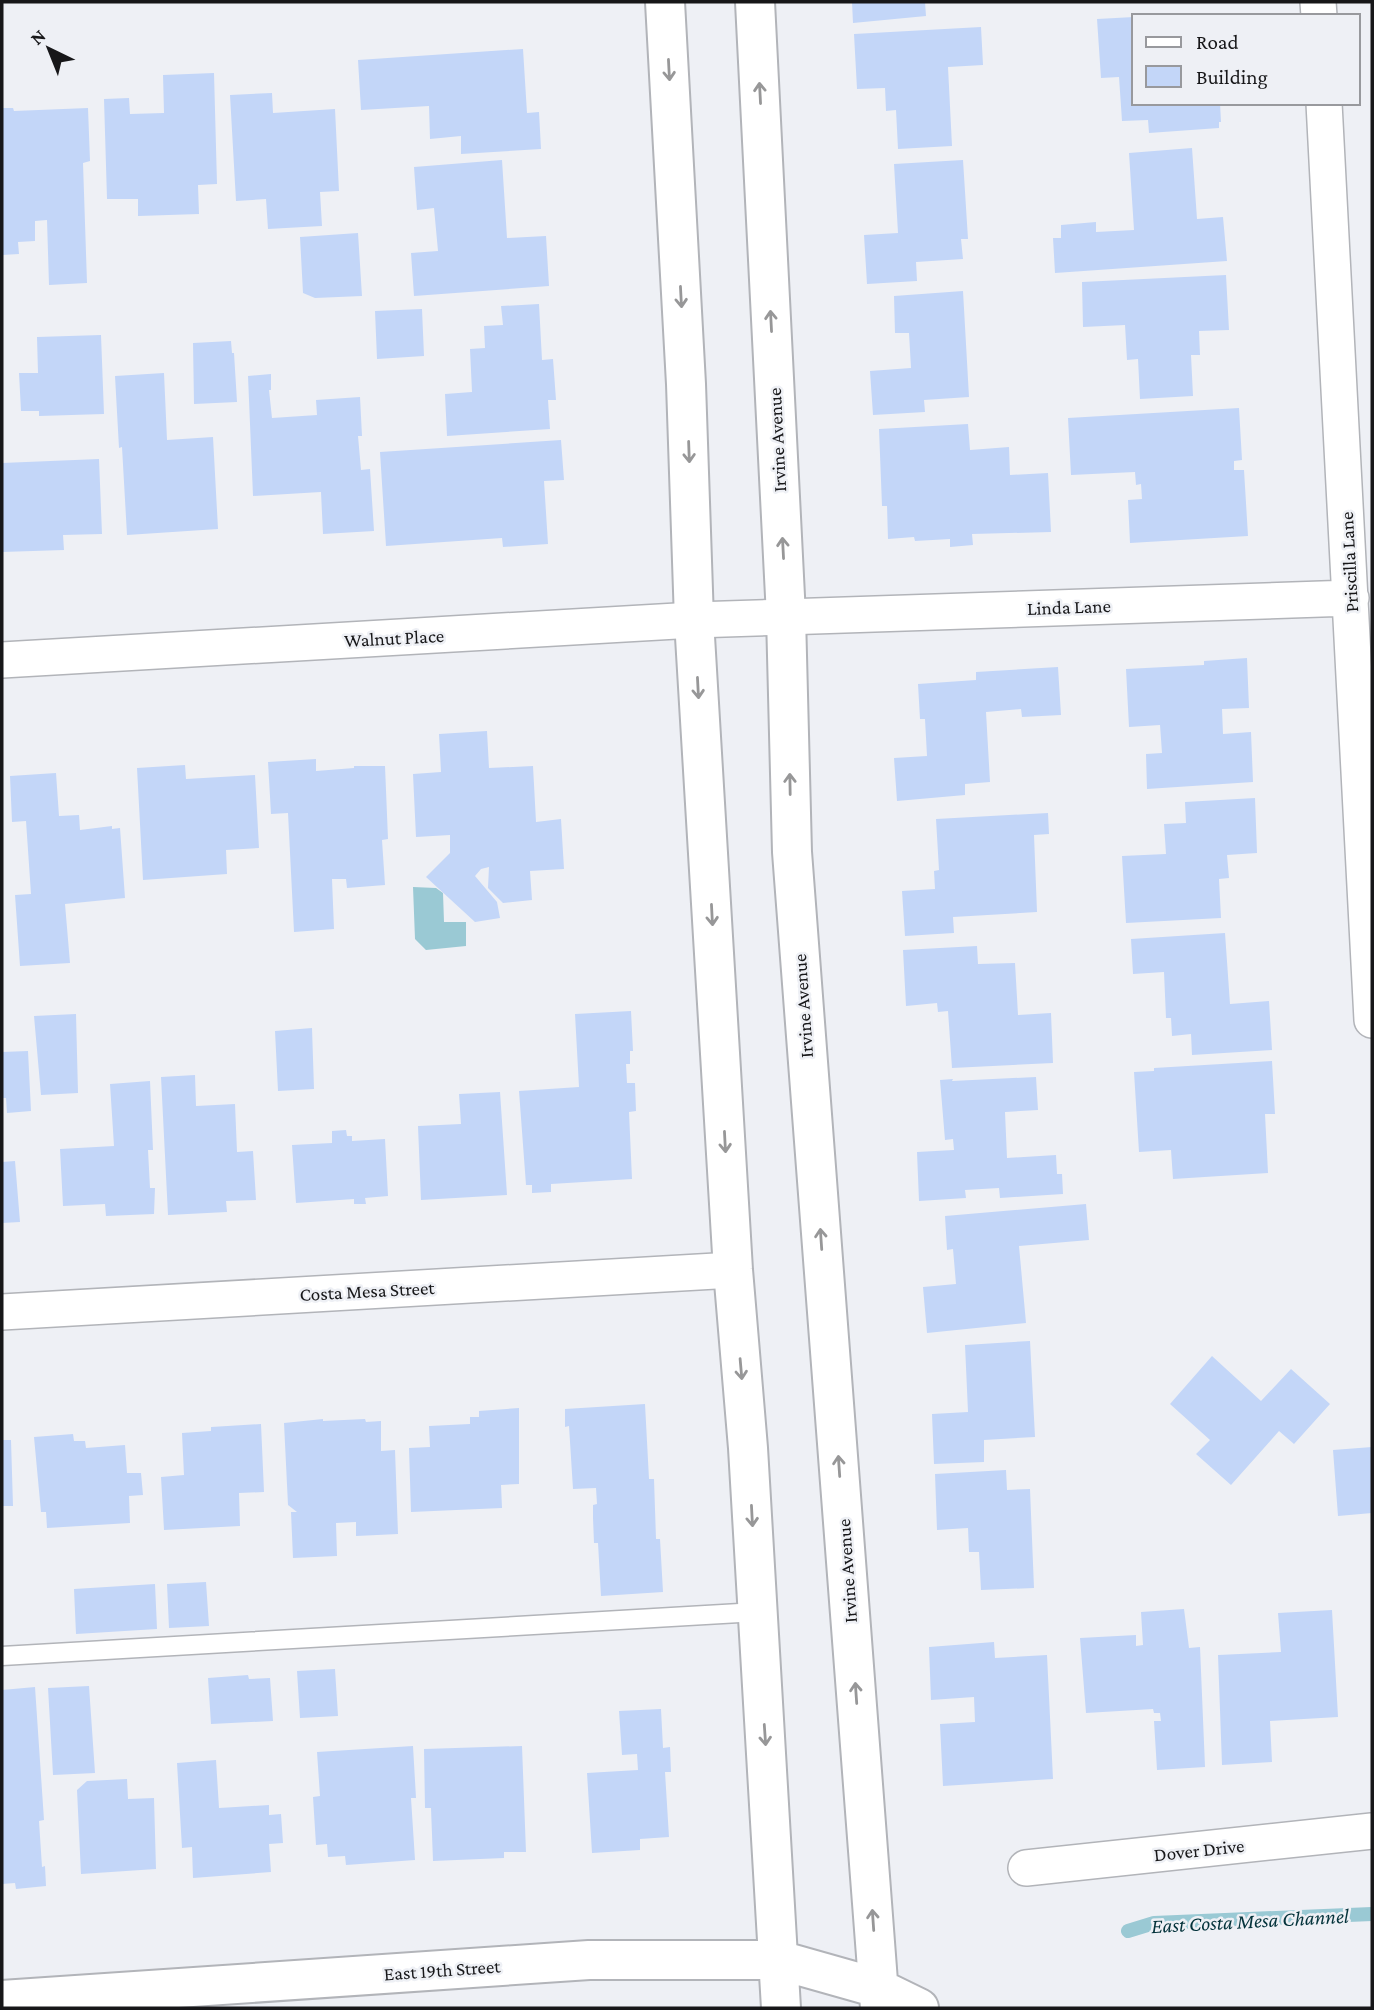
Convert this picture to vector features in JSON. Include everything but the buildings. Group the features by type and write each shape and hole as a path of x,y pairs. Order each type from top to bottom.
{"main road":[{"path":"665,2 686,384 694,620 781,2008"},
{"name":"Irvine Avenue","path":"755,2 786,616 792,852 879,1998"},
{"name":"East 19th Street","path":"2,2000 589,1960 779,1959 879,1998"},
{"path":"879,1998 919,2008"}],"street":[{"name":"Priscilla Lane","path":"1324,105 1372,1020"},
{"name":"Linda Lane","path":"786,616 1351,598"},
{"name":"Walnut Place","path":"2,660 786,616"},
{"name":"Costa Mesa Street","path":"2,1312 733,1270"},
{"name":"Dover Drive","path":"1026,1868 1372,1831"}],"lane":[{"path":"2,1656 757,1612"}],"water":[{"path":"413,887 436,888 443,893 444,922 466,922 466,946 426,950 415,939"}],"waterway":[{"name":"East Costa Mesa Channel","path":"1128,1931 1154,1923 1372,1914"}]}
